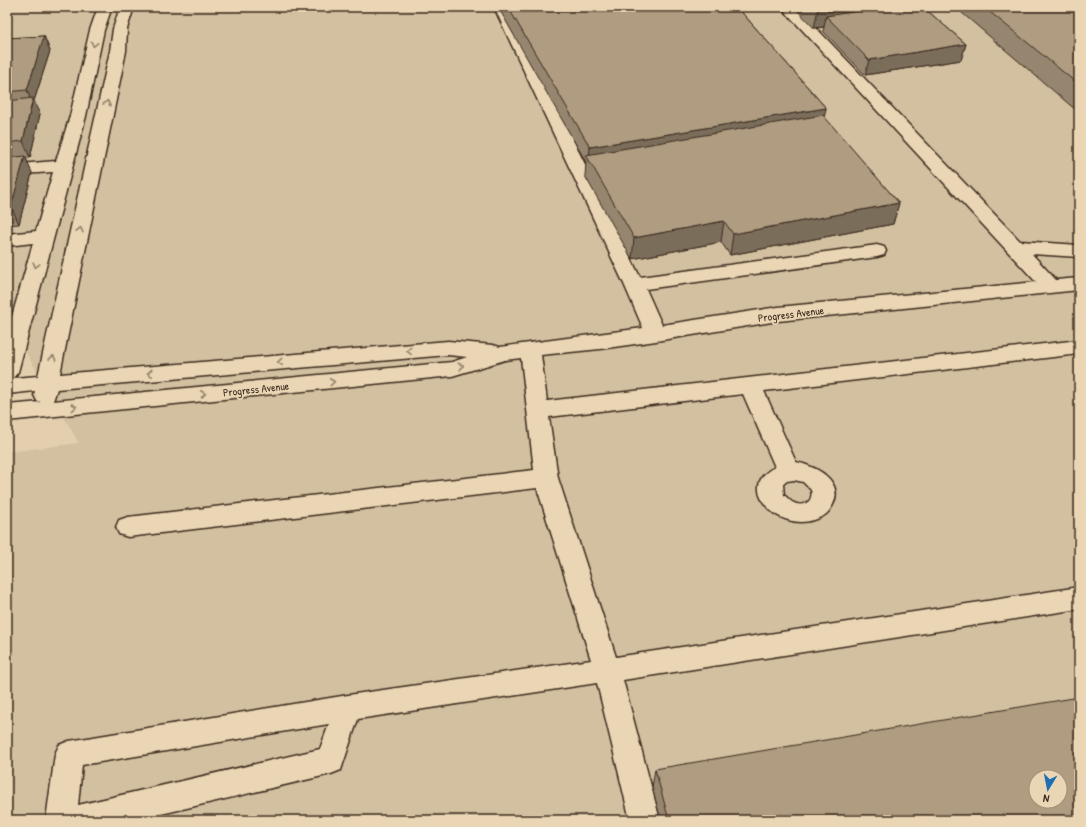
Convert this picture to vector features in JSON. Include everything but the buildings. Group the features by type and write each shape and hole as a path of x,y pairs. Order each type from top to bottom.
{"street":[{"path":"7,372 78,116 97,30 105,7"},
{"path":"42,410 116,58 120,29 127,7"},
{"path":"501,7 634,284 656,334"},
{"path":"788,7 1051,286"},
{"path":"7,170 63,166"},
{"path":"7,240 44,236"},
{"path":"1014,247 1079,251"},
{"path":"634,284 877,251"},
{"name":"Progress Avenue","path":"7,413 452,369 504,353 600,342 778,314 1079,284"},
{"path":"538,410 1079,347"},
{"name":"Progress Avenue","path":"7,386 448,348 504,353"},
{"path":"530,349 546,478 607,670 645,820"},
{"path":"750,385 788,471"},
{"path":"128,527 546,478"},
{"path":"60,820 69,754 348,708 1079,598"},
{"path":"74,820 331,760 348,708"}],"shaded area":[{"path":"7,7 1079,7 1079,820 7,820 7,452 79,443 25,351 7,353"}]}
